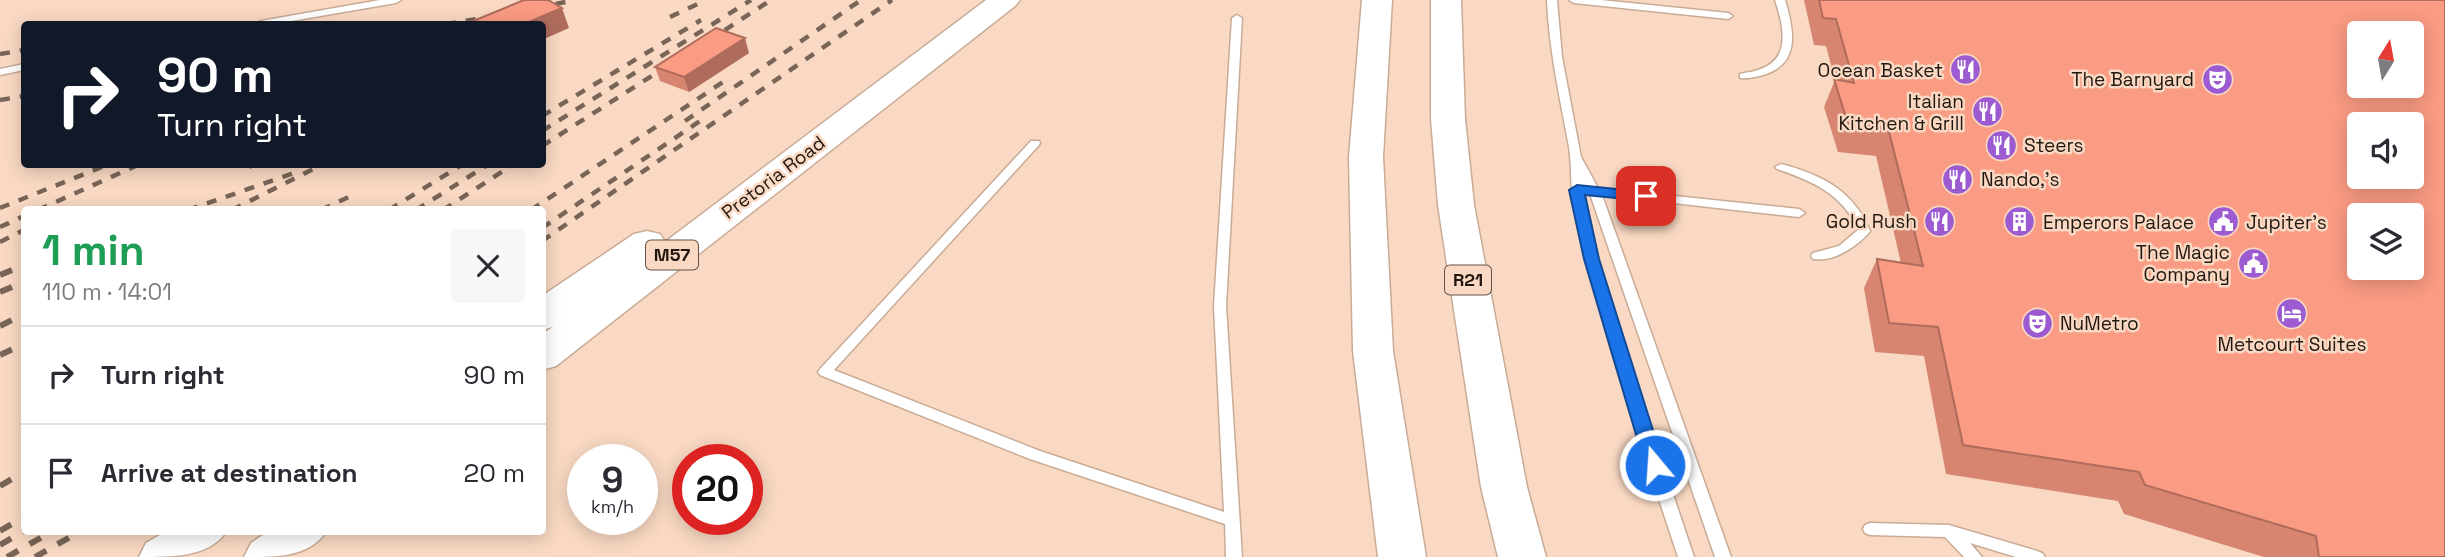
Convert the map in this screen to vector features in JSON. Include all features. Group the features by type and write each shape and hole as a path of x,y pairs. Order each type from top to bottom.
{"main road":[{"name":"Pretoria Road","path":"546,313 628,257 977,0"},
{"name":"Pretoria Road","path":"546,353 1005,0"},
{"path":"1377,0 1366,157 1373,351 1402,557"},
{"name":"R21","path":"1446,0 1448,118 1455,205 1504,487 1522,557"},
{"path":"163,557 198,535"},
{"path":"268,557 299,535"},
{"path":"297,557 321,535"}],"lane":[{"path":"278,21 396,0"},
{"path":"1552,0 1562,95 1576,155 1577,190 1591,259 1686,557"},
{"path":"1574,0 1728,16"},
{"path":"1744,76 1772,68 1787,52 1788,43 1780,0"},
{"path":"1234,557 1220,306 1237,18"},
{"path":"0,72 21,68"},
{"path":"1035,143 825,372 1035,455 1231,520"},
{"path":"1576,155 1594,190 1723,557"},
{"path":"1781,167 1814,177 1830,187 1839,193 1859,216 1864,231 1850,246 1837,253 1817,256"},
{"path":"1577,190 1799,213"},
{"path":"1870,529 1949,531 2037,557"},
{"path":"1949,531 1974,557"}],"building":[{"path":"524,0 548,0 562,8 531,21 473,21"},
{"path":"1819,0 2445,0 2445,557 2319,557 2316,536 2145,485 2139,472 1963,445 1938,327 1889,323 1877,259 1923,266 1888,128 1848,124 1834,79 1854,83 1836,19 1823,18"},
{"path":"716,28 745,38 684,77 655,67"}],"railway":[{"path":"536,8 575,0"},
{"path":"670,17 706,0"},
{"path":"546,128 751,0"},
{"path":"708,41 771,0"},
{"path":"685,121 861,0"},
{"path":"546,238 892,0"},
{"path":"464,21 501,15"},
{"path":"546,114 701,20"},
{"path":"0,54 21,50"},
{"path":"546,143 672,63"},
{"path":"537,206 723,82"},
{"path":"0,100 21,96"},
{"path":"546,225 703,119"},
{"path":"0,208 99,168"},
{"path":"47,206 131,168"},
{"path":"240,206 315,168"},
{"path":"395,206 457,168"},
{"path":"422,206 483,168"},
{"path":"449,206 508,168"},
{"path":"199,206 294,173"},
{"path":"329,206 357,193"},
{"path":"0,227 21,217"},
{"path":"0,242 21,232"},
{"path":"0,275 21,266"},
{"path":"0,292 21,283"},
{"path":"0,326 21,316"},
{"path":"0,355 21,345"},
{"path":"0,486 21,474"},
{"path":"0,531 21,519"},
{"path":"0,545 21,533"},
{"path":"7,557 46,535"},
{"path":"35,557 74,535"}],"place":[{"name":"Ocean Basket","path":"1966,70"},
{"name":"The Barnyard","path":"2217,79"},
{"name":"Italian Kitchen & Grill","path":"1987,112"},
{"name":"Steers","path":"2001,145"},
{"name":"Nando,'s","path":"1958,179"},
{"name":"Gold Rush","path":"1940,221"},
{"name":"Emperors Palace","path":"2020,222"},
{"name":"Jupiter's","path":"2223,222"},
{"name":"The Magic Company","path":"2253,263"},
{"name":"Metcourt Suites","path":"2292,313"},
{"name":"NuMetro","path":"2037,323"}],"route":[{"path":"1646,196 1577,190 1591,259 1655,465"}]}
